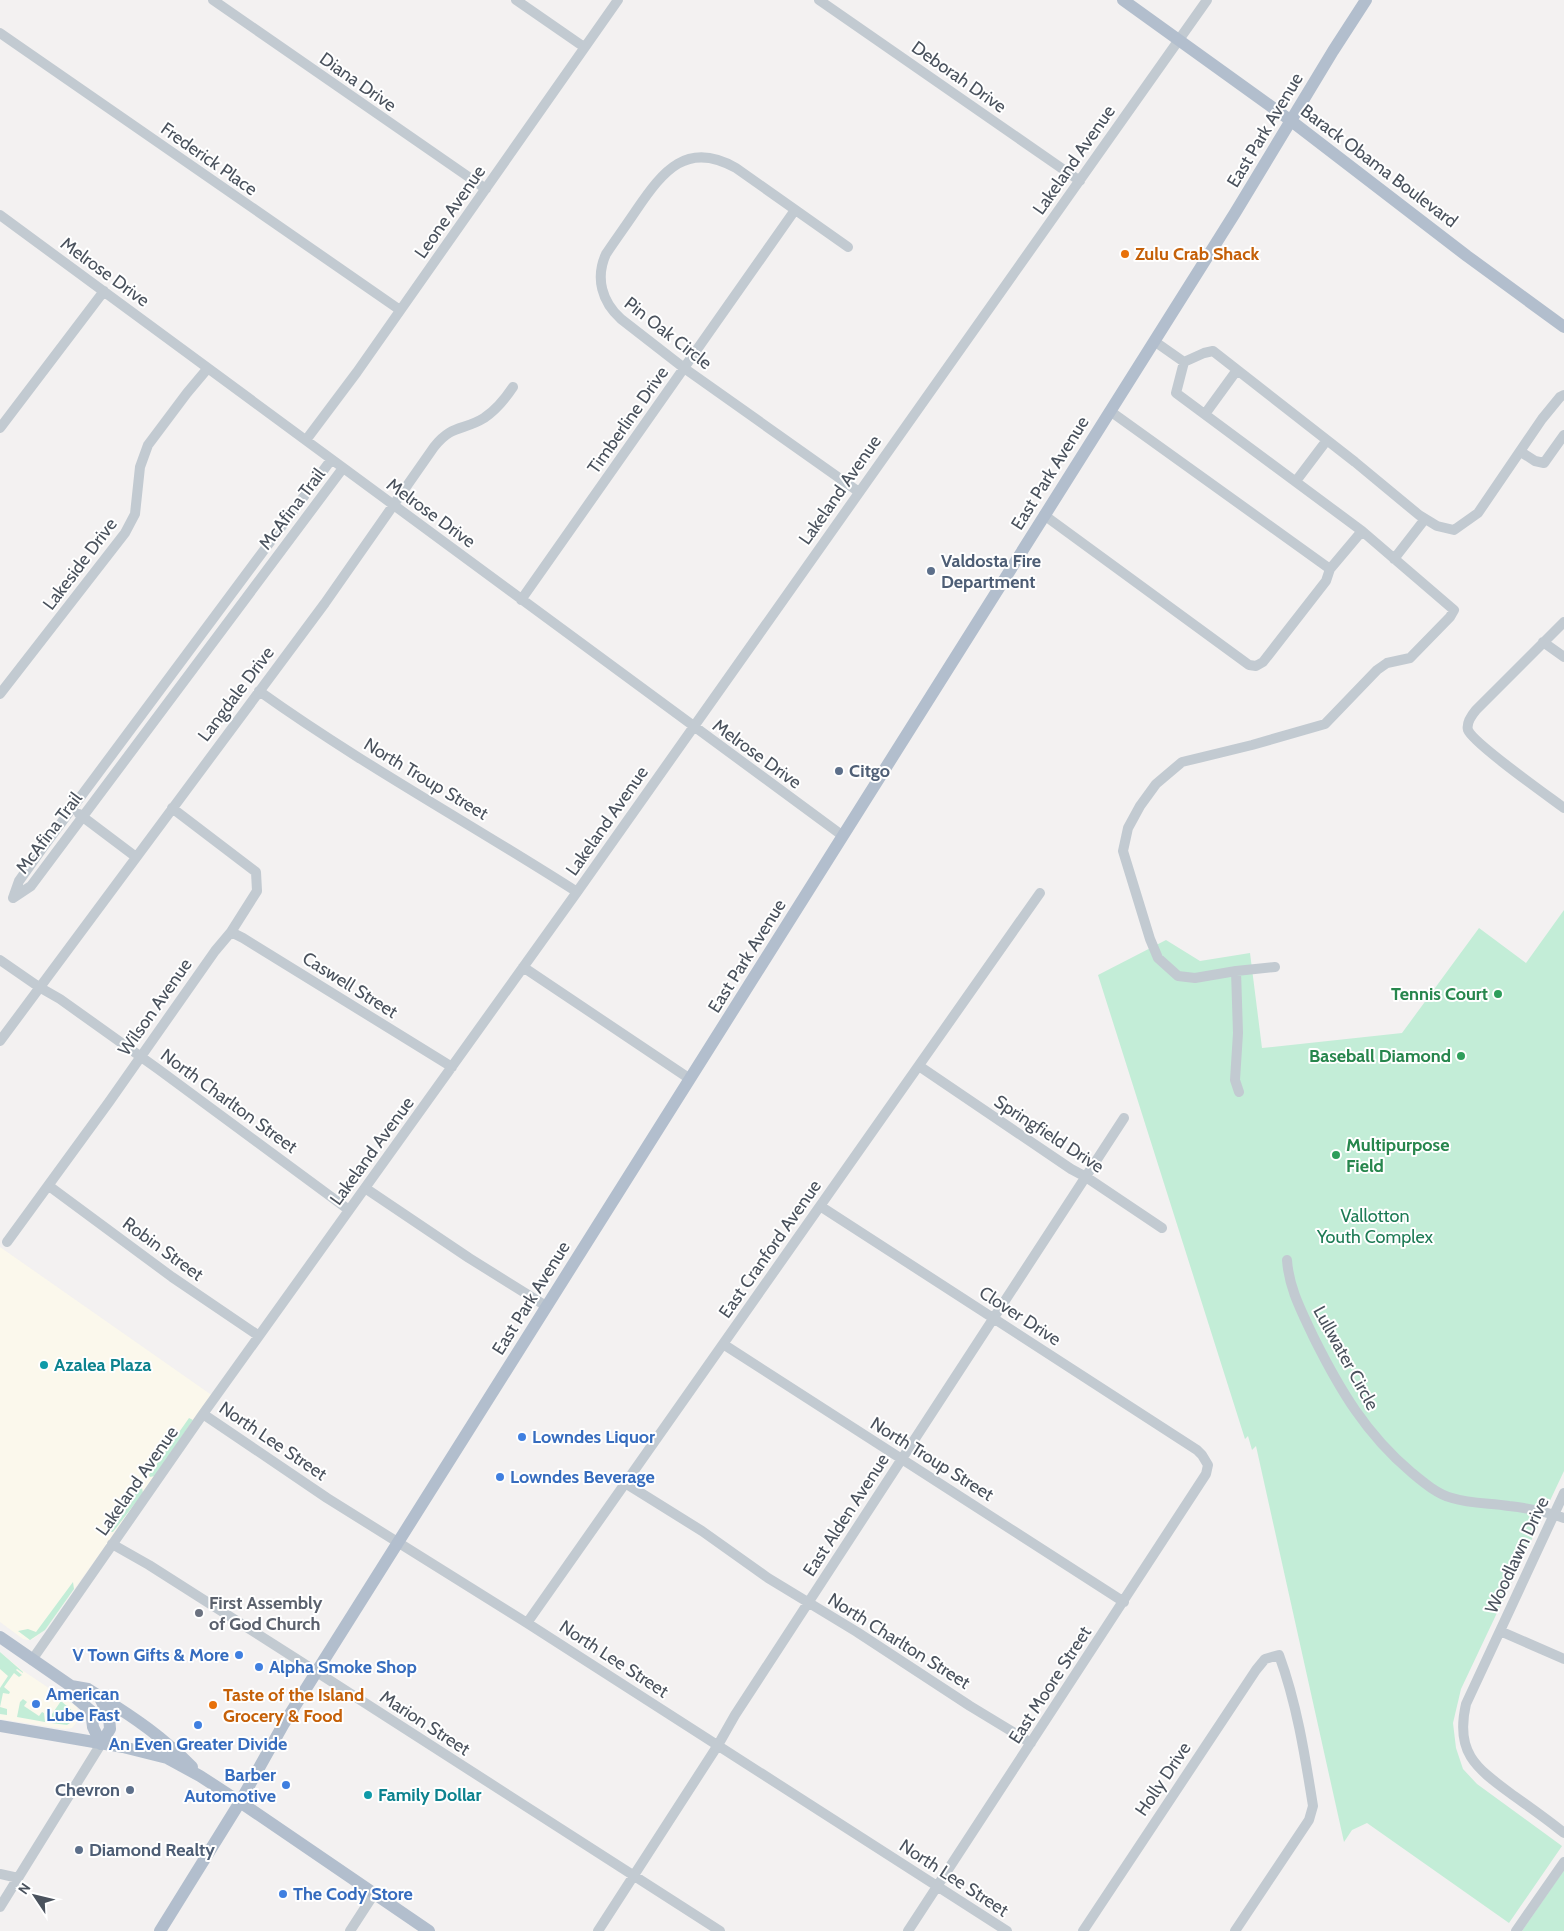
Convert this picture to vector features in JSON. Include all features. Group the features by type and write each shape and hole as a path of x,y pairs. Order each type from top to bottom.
{"main road":[{"name":"Barack Obama Boulevard","path":"1123,0 1290,120 1467,256 1564,327"},
{"name":"East Park Avenue","path":"160,1931 240,1802 269,1747 1235,213 1290,120 1366,0"},
{"path":"0,1637 71,1686 88,1689 130,1715 170,1745 200,1776"},
{"path":"71,1686 77,1699 91,1710 93,1727 100,1744"},
{"path":"99,1696 109,1716 110,1729 100,1744"},
{"path":"0,1726 167,1758 200,1776 240,1802 429,1931"}],"street":[{"name":"Diana Drive","path":"213,0 486,189"},
{"path":"516,0 584,48"},
{"name":"Leone Avenue","path":"306,440 486,189 618,0"},
{"name":"Deborah Drive","path":"819,0 1080,181"},
{"name":"Lakeland Avenue","path":"32,1660 259,1336 577,892 1207,0"},
{"name":"Frederick Place","path":"0,33 400,310"},
{"name":"Pin Oak Circle","path":"848,247 736,168 717,158 690,158 672,167 654,185 606,254 601,272 604,298 614,312 684,368 859,492"},
{"name":"Timberline Drive","path":"522,600 795,210"},
{"name":"Melrose Drive","path":"0,215 843,836"},
{"path":"0,428 104,291"},
{"path":"1154,341 1184,362"},
{"path":"1184,362 1204,353 1214,351 1425,519 1437,526 1454,530 1478,513 1542,420 1560,397 1564,395"},
{"path":"1184,362 1176,393 1362,531 1454,610 1450,617 1410,658 1388,663 1377,670 1325,724 1252,745 1182,762 1156,784 1140,806 1128,828 1123,851 1150,939 1158,958 1178,976 1195,978 1275,967"},
{"name":"Lakeside Drive","path":"0,694 125,533 135,514 140,467 148,445 208,368"},
{"path":"1205,414 1237,370"},
{"name":"Langdale Drive","path":"0,1040 363,550 393,504 440,440 452,431 482,419 494,410 513,387"},
{"path":"1110,411 1330,569"},
{"path":"1521,452 1535,462 1544,463 1564,436"},
{"path":"1296,481 1327,440"},
{"name":"McAfina Trail","path":"331,460 19,881 13,898 31,886 343,468"},
{"path":"292,514 302,522"},
{"path":"1044,515 1248,666 1256,666 1263,662 1326,581 1330,569 1362,531"},
{"path":"1394,559 1425,519"},
{"path":"259,558 270,566"},
{"path":"227,601 238,609"},
{"path":"1564,622 1476,710 1467,726 1469,733 1490,752 1564,808"},
{"path":"1543,642 1564,657"},
{"path":"194,645 204,653"},
{"path":"161,689 172,696"},
{"name":"North Troup Street","path":"259,691 386,775 506,846 577,892"},
{"path":"97,775 108,783"},
{"name":"Wilson Avenue","path":"7,1242 50,1186 214,951 231,932 257,891 256,872 172,808"},
{"path":"72,809 136,857"},
{"path":"42,850 52,858"},
{"name":"East Cranford Avenue","path":"527,1622 1040,893"},
{"name":"Caswell Street","path":"231,932 452,1067"},
{"name":"North Charlton Street","path":"0,960 60,999 246,1132 349,1210"},
{"path":"523,967 690,1079"},
{"path":"1236,971 1238,1034 1235,1080 1238,1092"},
{"name":"Springfield Drive","path":"919,1066 1162,1228"},
{"name":"East Alden Avenue","path":"598,1931 718,1745 735,1715 1124,1118"},
{"name":"Robin Street","path":"50,1186 172,1277 259,1336"},
{"path":"365,1188 469,1258 546,1306"},
{"name":"Clover Drive","path":"820,1206 1202,1455"},
{"name":"Lullwater Circle","path":"1287,1260 1292,1292 1330,1369 1357,1414 1380,1442 1406,1468 1426,1485 1452,1498 1559,1516"},
{"name":"North Troup Street","path":"723,1344 1124,1602"},
{"name":"North Lee Street","path":"204,1414 327,1498 527,1622 1007,1931"},
{"name":"East Moore Street","path":"908,1931 1206,1474 1208,1465 1202,1455"},
{"name":"North Charlton Street","path":"625,1483 702,1531 768,1578 857,1632 970,1706 1031,1743"},
{"name":"Woodlawn Drive","path":"1500,1630 1559,1516 1564,1493"},
{"name":"Marion Street","path":"112,1544 149,1565 720,1931"},
{"path":"1564,1659 1500,1630 1466,1704 1463,1724 1466,1746 1478,1768 1564,1833"},
{"name":"Holly Drive","path":"1083,1931 1256,1670 1265,1659 1279,1655 1296,1714 1313,1806 1309,1820 1235,1931"},
{"path":"0,1907 100,1744"},
{"path":"1516,1931 1564,1862"},
{"path":"0,1874 18,1878"},
{"path":"350,1931 374,1894"}],"shaded area":[{"path":"0,1247 213,1396 45,1630 33,1639 28,1640 23,1639 0,1622"},
{"path":"0,1652 22,1670 77,1707 79,1715 72,1728 64,1729 0,1719"}],"green space":[{"name":"Vallotton Youth Complex","path":"1564,910 1564,1471 1461,1689 1453,1723 1456,1748 1463,1769 1477,1784 1562,1846 1509,1923 1367,1823 1352,1830 1344,1842 1256,1446 1252,1450 1248,1436 1245,1439 1098,975 1166,940 1200,961 1250,953 1262,1048 1402,1033 1479,928 1526,963"},
{"path":"189,1418 193,1420 155,1476 150,1477 149,1475"},
{"path":"140,1487 143,1493 113,1532 110,1532 109,1529"},
{"path":"73,1582 74,1589 45,1630 30,1640 18,1631 28,1629 36,1632"},
{"path":"0,1652 23,1673 17,1669 22,1675 19,1677 14,1673 4,1687 10,1692 9,1694 3,1693 0,1707 0,1688 8,1676 0,1669"},
{"path":"23,1699 27,1702 24,1706 39,1716 42,1712 44,1713 45,1722 17,1717 20,1702"},
{"path":"61,1701 75,1713 73,1721 67,1725 51,1723 52,1714"},
{"path":"0,1707 7,1709 7,1715 0,1714"},
{"path":"1564,1870 1564,1931 1522,1931"}],"place":[{"name":"Zulu Crab Shack","path":"1125,254"},
{"name":"Valdosta Fire Department","path":"931,571"},
{"name":"Citgo","path":"839,771"},
{"name":"Tennis Court","path":"1498,994"},
{"name":"Baseball Diamond","path":"1461,1056"},
{"name":"Multipurpose Field","path":"1336,1155"},
{"name":"Azalea Plaza","path":"44,1365"},
{"name":"Lowndes Liquor","path":"522,1437"},
{"name":"Lowndes Beverage","path":"500,1477"},
{"name":"First Assembly of God Church","path":"199,1613"},
{"name":"V Town Gifts & More","path":"239,1655"},
{"name":"Alpha Smoke Shop","path":"259,1667"},
{"name":"American Lube Fast","path":"36,1704"},
{"name":"Taste of the Island Grocery & Food","path":"213,1705"},
{"name":"An Even Greater Divide","path":"198,1725"},
{"name":"Barber Automotive","path":"286,1785"},
{"name":"Chevron","path":"130,1790"},
{"name":"Family Dollar","path":"368,1795"},
{"name":"Diamond Realty","path":"79,1850"},
{"name":"The Cody Store","path":"283,1894"}]}
